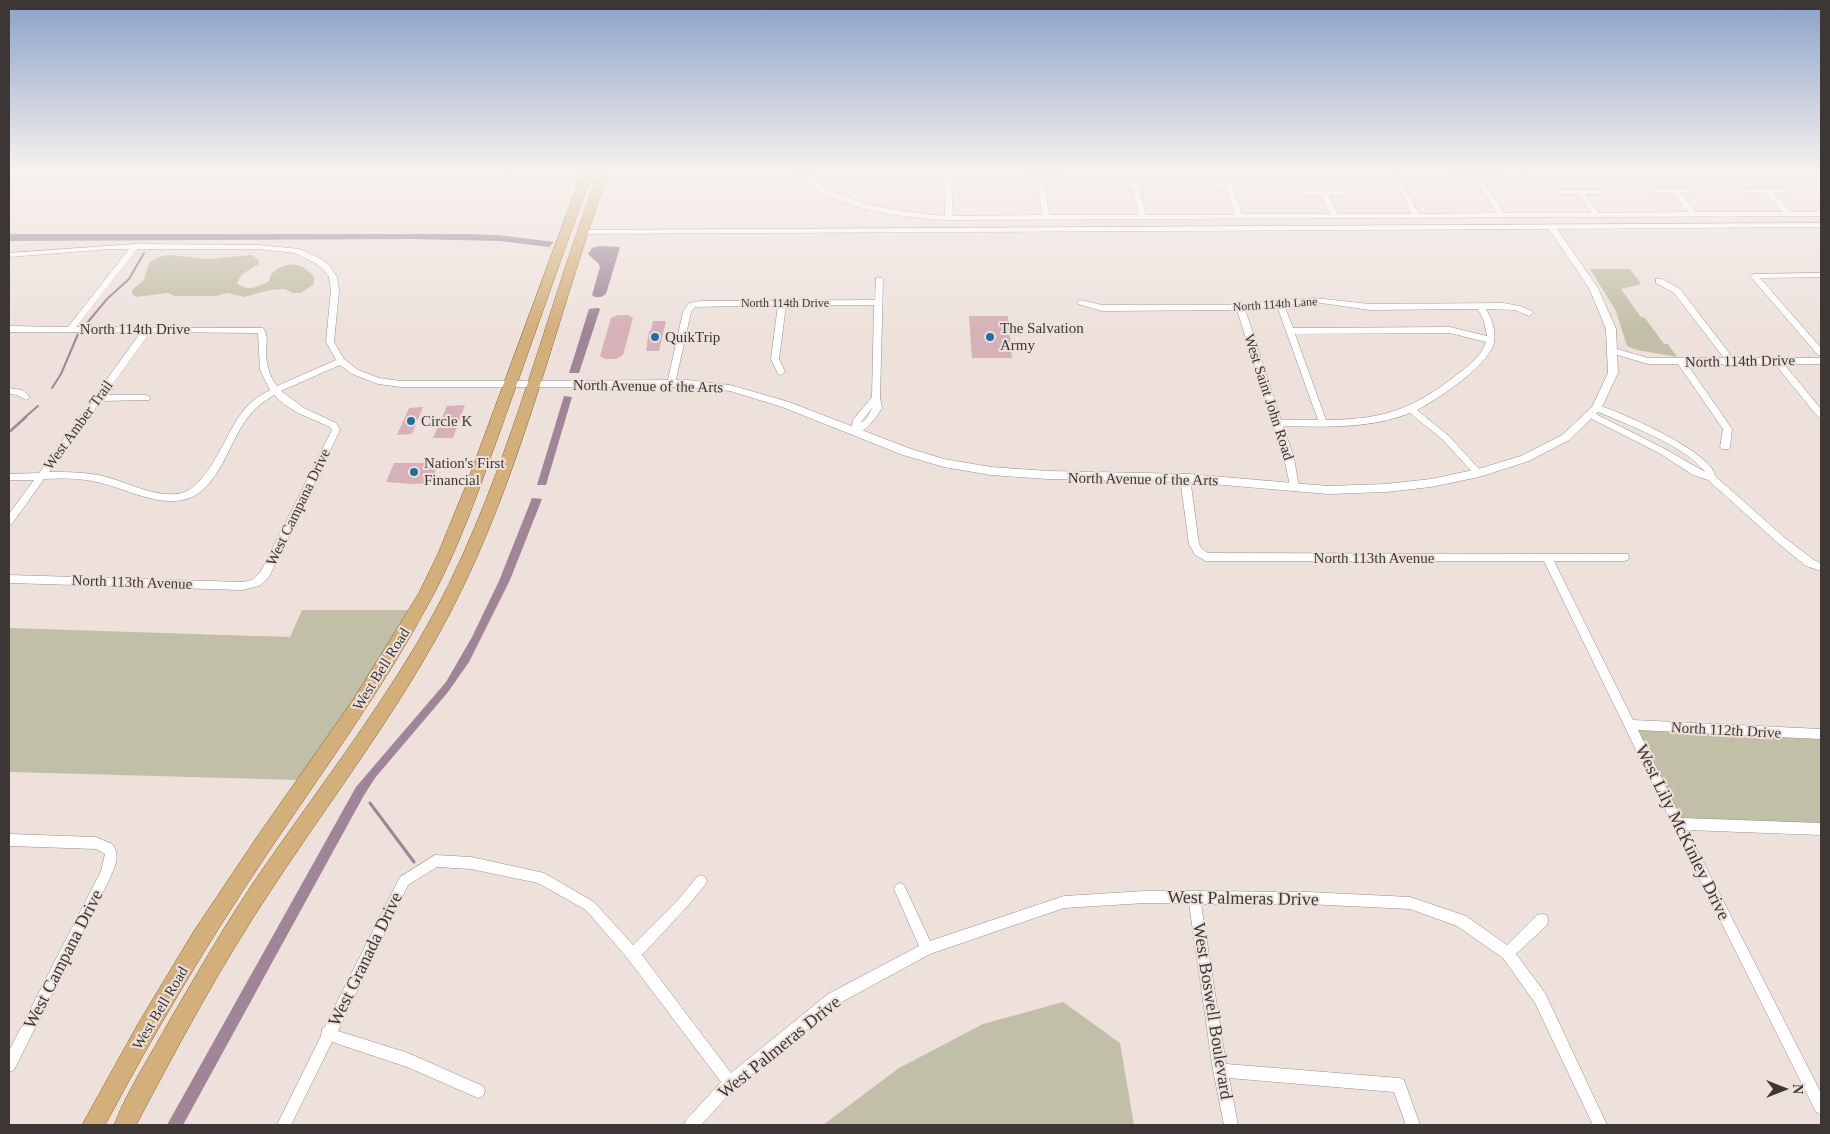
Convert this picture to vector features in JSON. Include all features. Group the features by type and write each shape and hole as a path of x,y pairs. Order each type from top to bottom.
{"main road":[{"name":"West Bell Road","path":"93,1125 205,932 376,680 425,596 451,542 569,224"},
{"path":"577,224 576,227 579,231 583,232"},
{"name":"West Bell Road","path":"125,1125 224,948 264,884 402,680 444,609 480,533 533,384 586,224"}],"street":[{"path":"583,232 1821,225"},
{"name":"North Avenue of the Arts","path":"510,384 671,384 720,386 770,398 902,450 938,461 1006,474 1055,477 1185,478 1294,488 1345,490 1419,485 1478,473 1522,460 1545,450 1575,430 1594,412 1612,378 1614,351 1611,330 1605,311 1551,226"},
{"path":"9,255 84,248 136,246 271,247 286,249 309,256 326,267 332,277 335,290 330,342 340,360 364,376 393,384 510,384"},
{"path":"70,329 136,246"},
{"path":"1821,275 1754,276 1821,353"},
{"path":"855,432 869,421 878,408 876,398 879,280"},
{"path":"1659,281 1677,291 1731,361"},
{"name":"North 114th Lane","path":"1081,302 1102,308 1240,307 1314,300 1370,307 1510,306 1529,313"},
{"name":"North 114th Drive","path":"671,384 687,312 692,305 700,303 879,302"},
{"path":"1279,302 1323,422"},
{"path":"780,372 775,360 782,303"},
{"path":"1278,422 1375,419 1411,409 1431,398 1478,362 1486,353 1491,340 1490,325 1481,306"},
{"name":"West Saint John Road","path":"1240,307 1278,422 1290,464 1294,488"},
{"name":"North 114th Drive","path":"9,329 262,330 262,364 269,382 275,391"},
{"name":"West Amber Trail","path":"9,522 148,329"},
{"path":"1290,331 1448,330 1491,340"},
{"name":"North 114th Drive","path":"1614,351 1648,361 1821,361"},
{"path":"9,477 95,478 156,496 183,497 195,493 203,485 245,414 256,403 275,391 340,360"},
{"path":"1777,361 1821,415"},
{"path":"1681,362 1728,429 1725,447"},
{"path":"9,390 19,392 26,397"},
{"name":"West Campana Drive","path":"255,583 265,574 336,428 298,410 275,391"},
{"path":"98,398 146,398"},
{"path":"1411,409 1446,438 1478,473"},
{"path":"1594,412 1662,450 1696,473 1711,478 1782,541 1810,563 1821,567"},
{"name":"North 113th Avenue","path":"1185,478 1191,527 1196,548 1201,555 1218,558 1624,557"},
{"name":"West Lily McKinley Drive","path":"1547,557 1678,824 1821,1107"},
{"name":"North 113th Avenue","path":"9,579 242,586 255,583"},
{"name":"North 112th Drive","path":"1630,725 1821,734"},
{"path":"1678,824 1821,828"},
{"name":"West Campana Drive","path":"9,840 96,844 106,846 111,851 111,860 106,874 9,1065"},
{"name":"West Granada Drive","path":"284,1125 404,880 435,861 471,862 540,877 590,906 633,954 730,1083"},
{"path":"633,954 681,905 701,881"},
{"path":"900,890 927,949"},
{"name":"West Palmeras Drive","path":"691,1125 730,1083 833,999 927,949 1064,902 1144,897 1194,897 1308,898 1410,903 1462,921 1508,953 1540,998 1600,1125"},
{"name":"West Boswell Boulevard","path":"1194,897 1220,1070 1231,1125"},
{"path":"1508,953 1542,920"},
{"path":"327,1034 408,1060 478,1091"},
{"path":"1220,1070 1399,1085 1414,1125"}],"shaded area":[{"path":"9,234 468,234 497,235 554,242 549,247 499,241 411,239 9,241"},
{"path":"599,246 620,247 606,294 601,297 595,297 592,295 600,267 588,254 592,248"},
{"path":"168,255 208,259 251,255 258,259 259,264 242,274 237,283 248,288 253,288 269,281 271,274 288,265 304,268 314,277 314,284 301,293 293,293 284,289 270,290 244,297 227,293 216,296 175,296 168,293 136,297 132,294 133,289 144,280 150,262"},
{"path":"1590,269 1630,269 1641,284 1621,289 1641,317 1645,318 1664,344 1668,344 1677,357 1637,350 1627,346 1616,311"},
{"path":"589,309 600,309 579,373 569,373"},
{"path":"564,396 572,397 546,485 537,485"},
{"path":"532,498 542,499 510,580 469,662 448,692 375,778 183,1125 167,1125 356,787 446,682 472,637 499,581"},
{"path":"302,610 410,610 368,679 299,780 9,772 9,628 290,637"},
{"path":"1630,725 1821,734 1821,829 1678,824"},
{"path":"1063,1002 1120,1043 1134,1125 823,1125 899,1068 983,1024"}],"building":[{"name":"QuikTrip","path":"618,315 628,315 633,318 623,355 616,359 605,359 600,356 611,318"},
{"name":"The Salvation Army","path":"969,316 1008,316 1012,358 972,358"},
{"name":"QuikTrip","path":"653,321 666,321 659,351 646,351 649,331"},
{"name":"Circle K","path":"465,405 453,438 433,438 447,406"},
{"name":"Circle K","path":"423,407 412,434 397,435 409,408"},
{"name":"Nation's First Financial","path":"394,463 438,463 431,483 414,484 386,482"}],"waterway":[{"path":"87,323 107,299 129,279 144,253"},
{"path":"52,388 61,374 78,334"},
{"path":"24,418 38,406"},
{"path":"9,432 26,417"},
{"path":"370,803 414,862"}],"place":[{"name":"QuikTrip","path":"655,337"},
{"name":"The Salvation Army","path":"990,337"},
{"name":"Circle K","path":"411,421"},
{"name":"Nation's First Financial","path":"414,472"}]}
